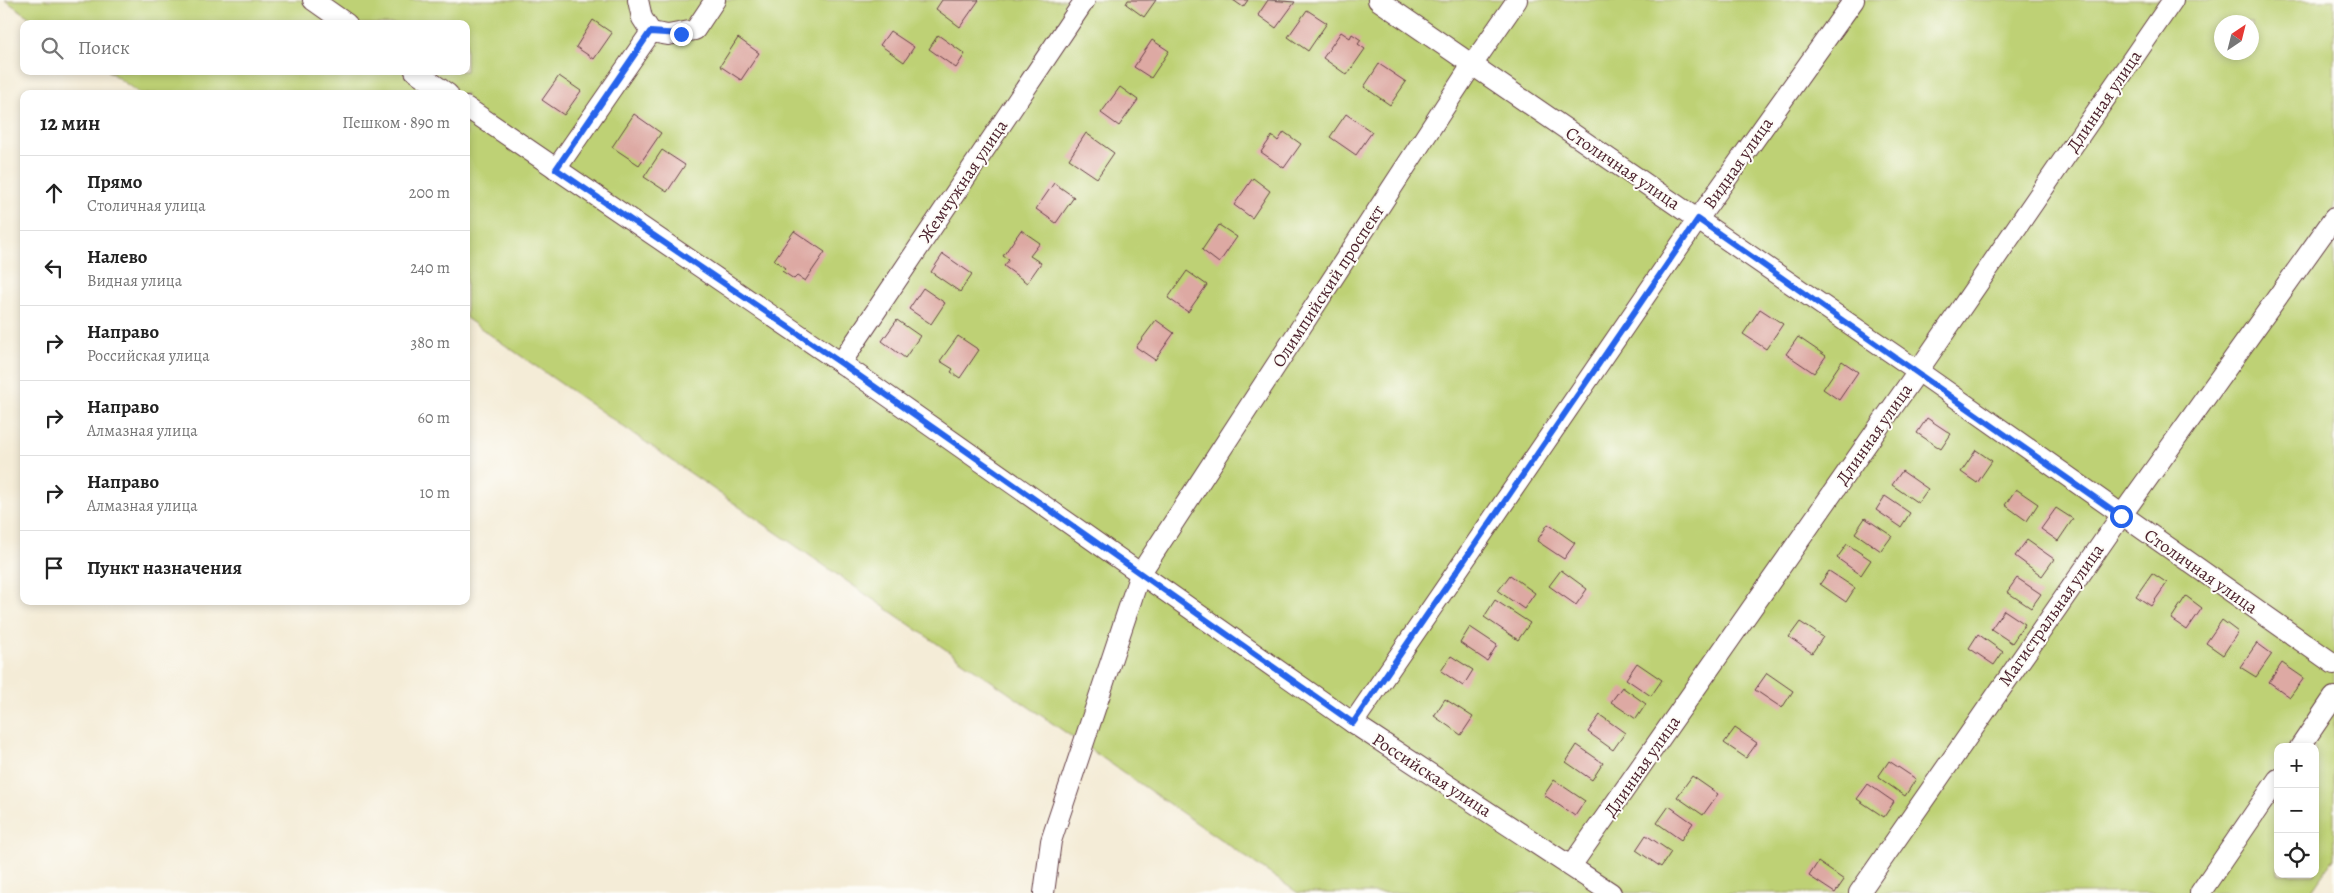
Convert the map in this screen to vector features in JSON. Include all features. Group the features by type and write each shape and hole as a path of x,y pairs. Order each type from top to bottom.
{"street":[{"path":"313,0 341,20"},
{"path":"638,0 642,18 650,32"},
{"path":"650,32 668,35 695,30 715,0"},
{"name":"Жемчужная улица","path":"841,363 1085,0"},
{"name":"Столичная улица","path":"1378,0 1918,371 2121,516 2334,664"},
{"name":"Олимпийский проспект","path":"1044,893 1051,841 1140,574 1472,64 1517,0"},
{"name":"Видная улица","path":"1353,723 1698,219 1854,0"},
{"name":"Длинная улица","path":"1571,866 1918,371 2173,0"},
{"path":"556,169 650,32"},
{"path":"422,75 442,90"},
{"name":"Российская улица","path":"470,110 841,363 1353,723 1611,893"},
{"name":"Магистральная улица","path":"1858,893 2121,516 2334,218"},
{"path":"2303,743 2334,697"},
{"path":"2200,893 2274,785"}],"green space":[{"path":"5,0 2334,0 2334,858 2310,893 1298,893 470,321 470,90 135,90 114,75 470,75 470,20 33,20"}],"building":[{"path":"942,0 979,0 960,27 936,9"},
{"path":"1128,0 1156,0 1144,17 1126,4"},
{"path":"1233,0 1248,0 1243,7"},
{"path":"1268,0 1295,2 1276,28 1258,15"},
{"path":"1307,10 1327,23 1308,51 1288,37"},
{"path":"593,20 612,33 594,59 576,47"},
{"path":"890,31 914,47 904,62 880,45"},
{"path":"1341,32 1350,38 1352,34 1361,40 1358,44 1365,49 1347,75 1323,58"},
{"path":"938,35 965,54 956,68 929,49"},
{"path":"738,38 759,53 741,80 720,66"},
{"path":"1152,40 1169,51 1151,78 1134,67"},
{"path":"1379,64 1406,82 1390,105 1364,87"},
{"path":"559,76 581,91 564,115 542,100"},
{"path":"1120,87 1138,100 1119,126 1101,113"},
{"path":"634,114 661,133 639,165 612,147"},
{"path":"1346,114 1372,132 1356,155 1330,137"},
{"path":"1284,132 1301,144 1284,168 1261,152 1272,136 1278,141"},
{"path":"1086,133 1114,153 1097,178 1069,159"},
{"path":"662,150 685,165 667,192 644,177"},
{"path":"1253,178 1270,191 1252,218 1234,205"},
{"path":"1054,183 1074,197 1056,223 1036,209"},
{"path":"1219,225 1237,237 1219,263 1202,250"},
{"path":"1021,230 1040,243 1030,256 1041,263 1027,283 1004,266 1009,260 1003,256"},
{"path":"794,231 825,252 805,281 797,276 794,279 782,271 785,268 774,260"},
{"path":"943,254 972,274 960,292 931,272"},
{"path":"1187,271 1207,285 1188,312 1168,298"},
{"path":"923,288 945,303 931,324 909,309"},
{"path":"1760,309 1783,324 1766,349 1743,334"},
{"path":"897,320 920,336 905,358 882,341"},
{"path":"1156,320 1174,333 1155,360 1136,347"},
{"path":"958,336 979,350 960,378 951,372 953,369 940,361"},
{"path":"1798,337 1826,356 1814,373 1786,354"},
{"path":"1842,361 1858,372 1839,400 1823,389"},
{"path":"1927,418 1951,434 1941,449 1917,433"},
{"path":"1976,450 1992,461 1977,483 1961,472"},
{"path":"1902,471 1928,489 1918,503 1892,485"},
{"path":"2016,489 2038,504 2027,521 2005,505"},
{"path":"1885,496 1910,513 1901,527 1876,510"},
{"path":"2056,508 2073,519 2058,541 2041,529"},
{"path":"1865,518 1892,536 1881,551 1855,533"},
{"path":"1548,524 1575,543 1564,559 1537,541"},
{"path":"2027,540 2054,559 2042,576 2015,556"},
{"path":"1847,544 1871,560 1861,575 1837,558"},
{"path":"1561,570 1587,589 1576,605 1549,586"},
{"path":"1829,571 1855,588 1846,602 1820,584"},
{"path":"2152,573 2167,583 2151,606 2136,596"},
{"path":"1510,575 1535,593 1524,609 1498,591"},
{"path":"2017,578 2041,594 2031,608 2007,592"},
{"path":"2186,596 2202,608 2187,630 2171,619"},
{"path":"1495,600 1530,623 1518,640 1484,617"},
{"path":"2004,610 2025,624 2012,643 1991,629"},
{"path":"2222,620 2238,632 2223,655 2206,643"},
{"path":"1800,622 1823,637 1812,653 1789,637"},
{"path":"1470,627 1497,645 1487,661 1460,643"},
{"path":"1978,634 2003,652 1994,665 1969,648"},
{"path":"2257,643 2272,654 2256,677 2240,667"},
{"path":"1451,656 1473,670 1463,686 1441,671"},
{"path":"1637,663 1662,680 1651,696 1626,679"},
{"path":"2282,663 2304,678 2290,697 2269,682"},
{"path":"1767,673 1793,691 1782,708 1755,690"},
{"path":"1622,687 1646,704 1636,719 1611,702"},
{"path":"1445,699 1473,717 1461,735 1434,716"},
{"path":"1600,715 1625,733 1613,750 1588,732"},
{"path":"1735,728 1757,743 1746,758 1724,743"},
{"path":"1577,745 1603,763 1592,780 1566,762"},
{"path":"1889,761 1916,779 1905,796 1878,777"},
{"path":"1692,776 1718,794 1703,815 1677,797"},
{"path":"1554,780 1585,801 1575,816 1544,795"},
{"path":"1868,784 1894,802 1884,817 1857,799"},
{"path":"1669,806 1693,823 1681,840 1657,823"},
{"path":"1646,835 1671,852 1661,867 1636,850"},
{"path":"1818,862 1844,880 1835,893 1809,876"}],"route":[{"path":"681,34 668,35 650,32 556,169 841,363 1353,723 1698,219 1918,371 2121,516"}]}
